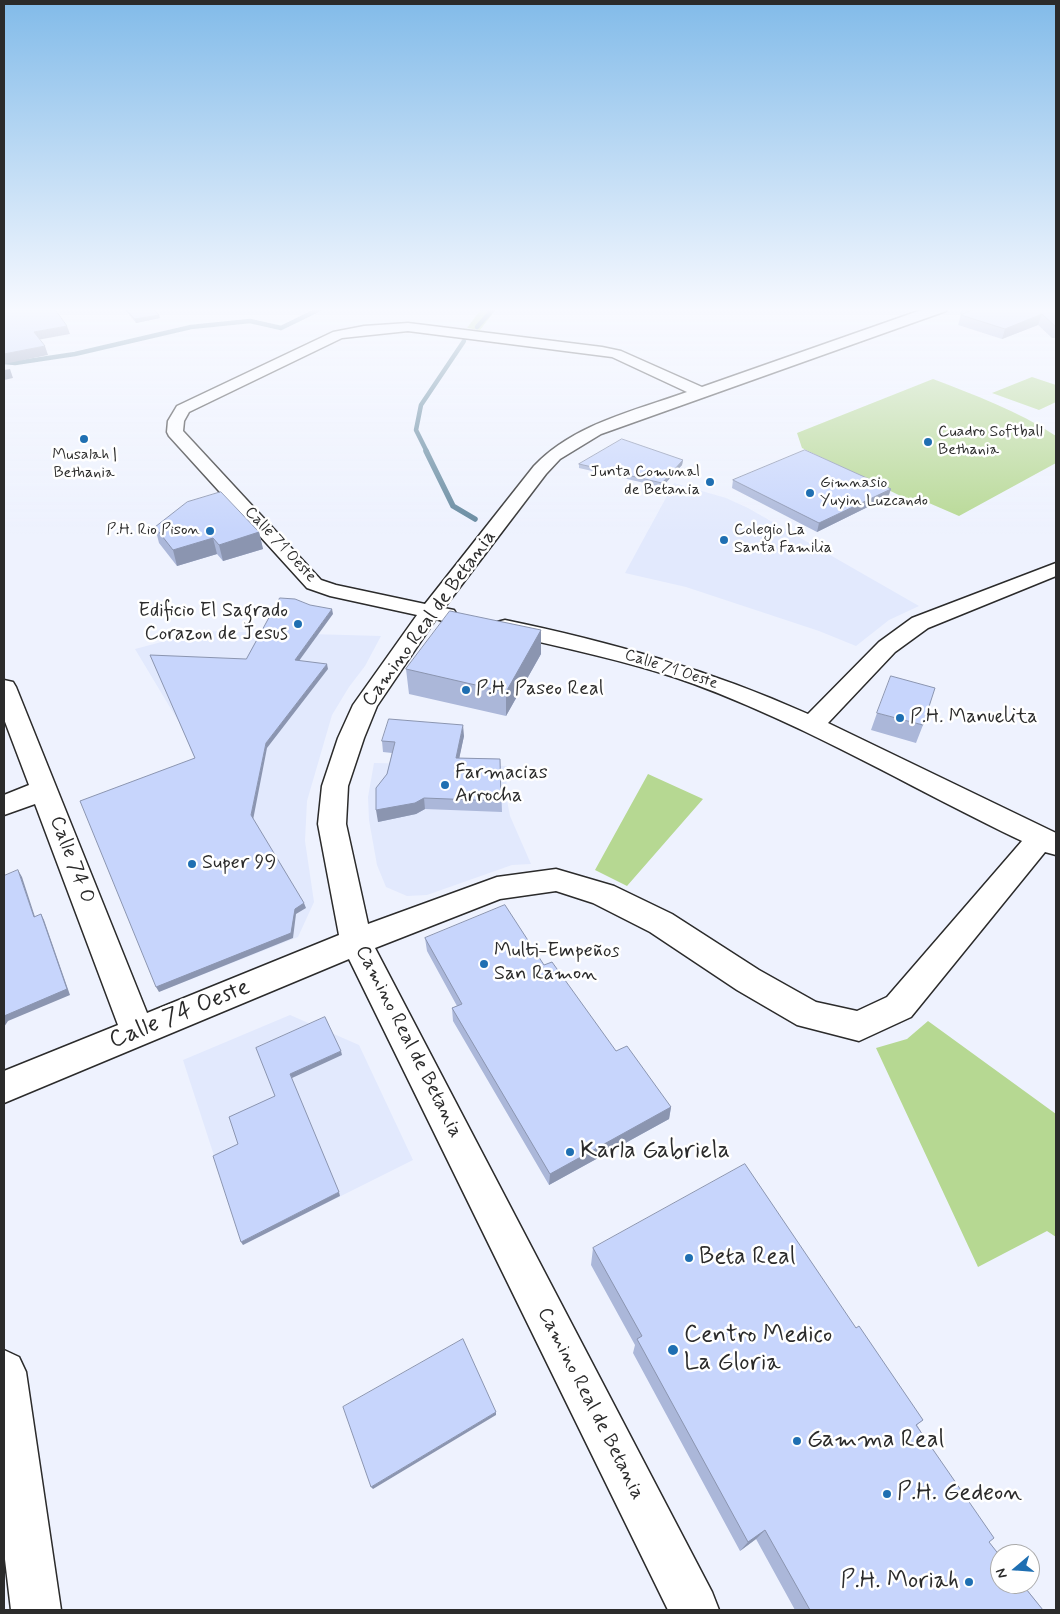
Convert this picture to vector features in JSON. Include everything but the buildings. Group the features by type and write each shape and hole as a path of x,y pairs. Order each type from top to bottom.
{"street":[{"name":"Calle 71 Oeste","path":"237,383 183,409 176,421 175,432 314,584 330,590 542,634 644,659 730,690 812,725 1049,842"},
{"name":"Calle 71 Oeste","path":"681,383 700,392"},
{"name":"Camino Real de Betania","path":"694,1610 356,942 332,824 335,786 351,738 365,705 430,612 540,470 554,455 595,430 725,383"},
{"path":"812,725 887,647 920,623 1056,569"},
{"name":"Calle 74 O","path":"4,687 138,1033"},
{"path":"4,805 44,790"},
{"name":"Calle 74 Oeste","path":"4,1087 356,942 497,888 556,880 603,894 661,923 748,980 809,1015 859,1026 899,1007 1049,842"},
{"path":"4,1372 15,1554 36,1610"}],"shaded area":[{"name":"Colegio La Santa Familia","path":"674,483 726,498 748,508 919,606 889,620 856,646 819,631 686,587 625,573"},
{"name":"Super 99","path":"203,631 381,636 365,666 349,687 332,715 307,801 305,841 314,902 298,937 159,992 196,763 180,724 135,649"},
{"path":"374,763 507,766 506,795 510,816 531,864 512,865 427,895 407,896 386,887 377,865 369,820 368,797"},
{"path":"290,1015 359,1045 413,1160 243,1245 183,1060"}],"green space":[{"name":"Cuadro Softball Bethania","path":"922,383 944,383 1011,411 1056,436 1056,463 959,516 915,497 909,500 802,448 797,433"},
{"path":"1016,383 1051,383 1056,385 1056,402 1039,410 992,393"},
{"path":"648,774 703,799 627,886 595,870"},
{"path":"928,1021 1056,1114 1056,1237 1047,1231 978,1267 876,1048 907,1039"}],"waterway":[{"path":"427,452 416,430 421,405 436,383"},
{"path":"426,451 453,506 475,519"}],"place":[{"name":"Musalah | Bethania","path":"84,439"},
{"name":"Cuadro Softball Bethania","path":"928,442"},
{"name":"Junta Comunal de Betania","path":"710,482"},
{"name":"Gimnasio Yuyin Luzcando","path":"810,493"},
{"name":"P.H. Rio Pison","path":"210,531"},
{"name":"Colegio La Santa Familia","path":"724,540"},
{"name":"Edificio El Sagrado Corazon de Jesus","path":"298,624"},
{"name":"P.H. Paseo Real","path":"466,690"},
{"name":"P.H. Manuelita","path":"900,718"},
{"name":"Farmacias Arrocha","path":"445,785"},
{"name":"Super 99","path":"192,864"},
{"name":"Multi-Empeños San Ramon","path":"484,964"},
{"name":"Karla Gabriela","path":"570,1152"},
{"name":"Beta Real","path":"689,1258"},
{"name":"Centro Medico La Gloria","path":"673,1350"},
{"name":"Gamma Real","path":"797,1441"},
{"name":"P.H. Gedeon","path":"887,1494"},
{"name":"P.H. Moriah","path":"969,1582"}]}
